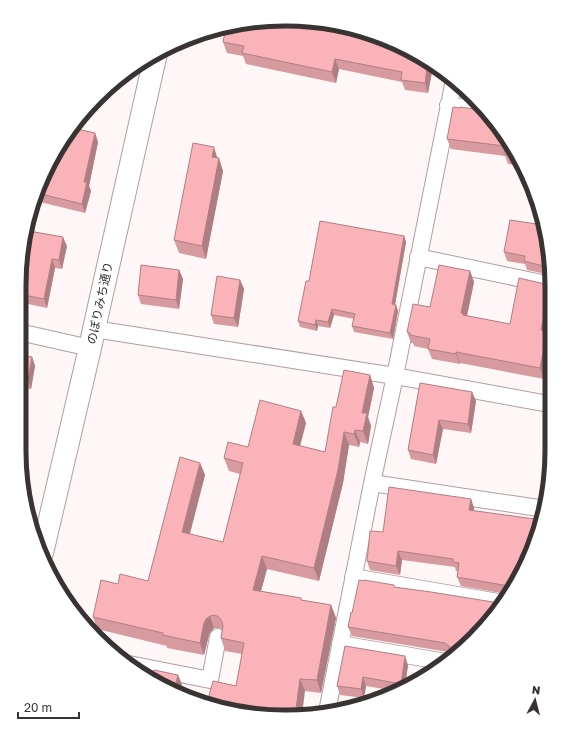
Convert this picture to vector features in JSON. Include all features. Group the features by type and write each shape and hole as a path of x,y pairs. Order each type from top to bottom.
{"street":[{"name":"のぼりみち通り","path":"44,545 154,62"},
{"path":"328,706 452,87"},
{"path":"448,105 476,109"},
{"path":"418,258 545,284"},
{"path":"26,333 92,339 395,376 545,403"},
{"path":"372,483 538,508"},
{"path":"353,577 497,601"},
{"path":"142,667 210,680 218,637"},
{"path":"340,644 437,660"}],"building":[{"path":"286,26 319,28 336,31 385,46 415,61 427,68 425,83 401,80 402,72 335,59 332,72 242,53 244,46 223,42 225,33 252,28"},
{"path":"453,107 460,107 476,109 504,146 447,139"},
{"path":"79,129 95,133 84,182 87,182 82,204 43,194 61,156"},
{"path":"193,143 214,147 212,157 219,158 202,246 174,240"},
{"path":"505,147 509,154 504,154"},
{"path":"510,220 537,224 543,252 544,266 524,261 525,256 504,252"},
{"path":"320,221 404,236 392,304 396,305 390,333 352,326 355,314 332,309 328,322 316,320 315,325 298,321 306,281 309,281"},
{"path":"32,231 63,237 59,260 52,259 44,299 26,295 28,252"},
{"path":"141,265 179,270 176,300 138,295"},
{"path":"439,265 470,271 461,313 463,313 463,315 510,324 519,278 545,284 545,309 541,330 545,331 545,342 540,368 456,352 456,354 428,349 430,339 410,335 410,333 407,332 413,304 430,307"},
{"path":"217,276 240,280 234,318 211,315"},
{"path":"26,356 32,357 28,380 26,380"},
{"path":"344,370 370,375 362,413 367,413 363,431 355,430 354,434 344,432 338,470 314,568 262,556 253,590 301,598 301,600 331,605 317,680 300,679 296,709 252,708 208,698 213,681 236,686 244,643 221,638 223,626 222,622 220,618 215,615 206,619 200,643 93,617 101,580 118,584 120,574 148,581 180,457 200,463 182,532 223,542 243,463 224,458 228,442 248,447 260,400 301,411 293,444 325,452 333,407 336,407"},
{"path":"420,383 472,392 468,424 439,420 433,455 408,450"},
{"path":"389,487 471,499 469,510 536,519 525,550 506,587 457,577 459,563 453,562 453,559 398,551 396,566 367,561 370,531 383,532"},
{"path":"359,580 394,585 394,587 495,602 481,622 451,650 445,643 348,627 351,612 352,613"},
{"path":"345,646 405,656 401,682 399,684 363,677 361,689 337,686"},
{"path":"154,670 178,675 175,685 171,683 153,673"}]}
